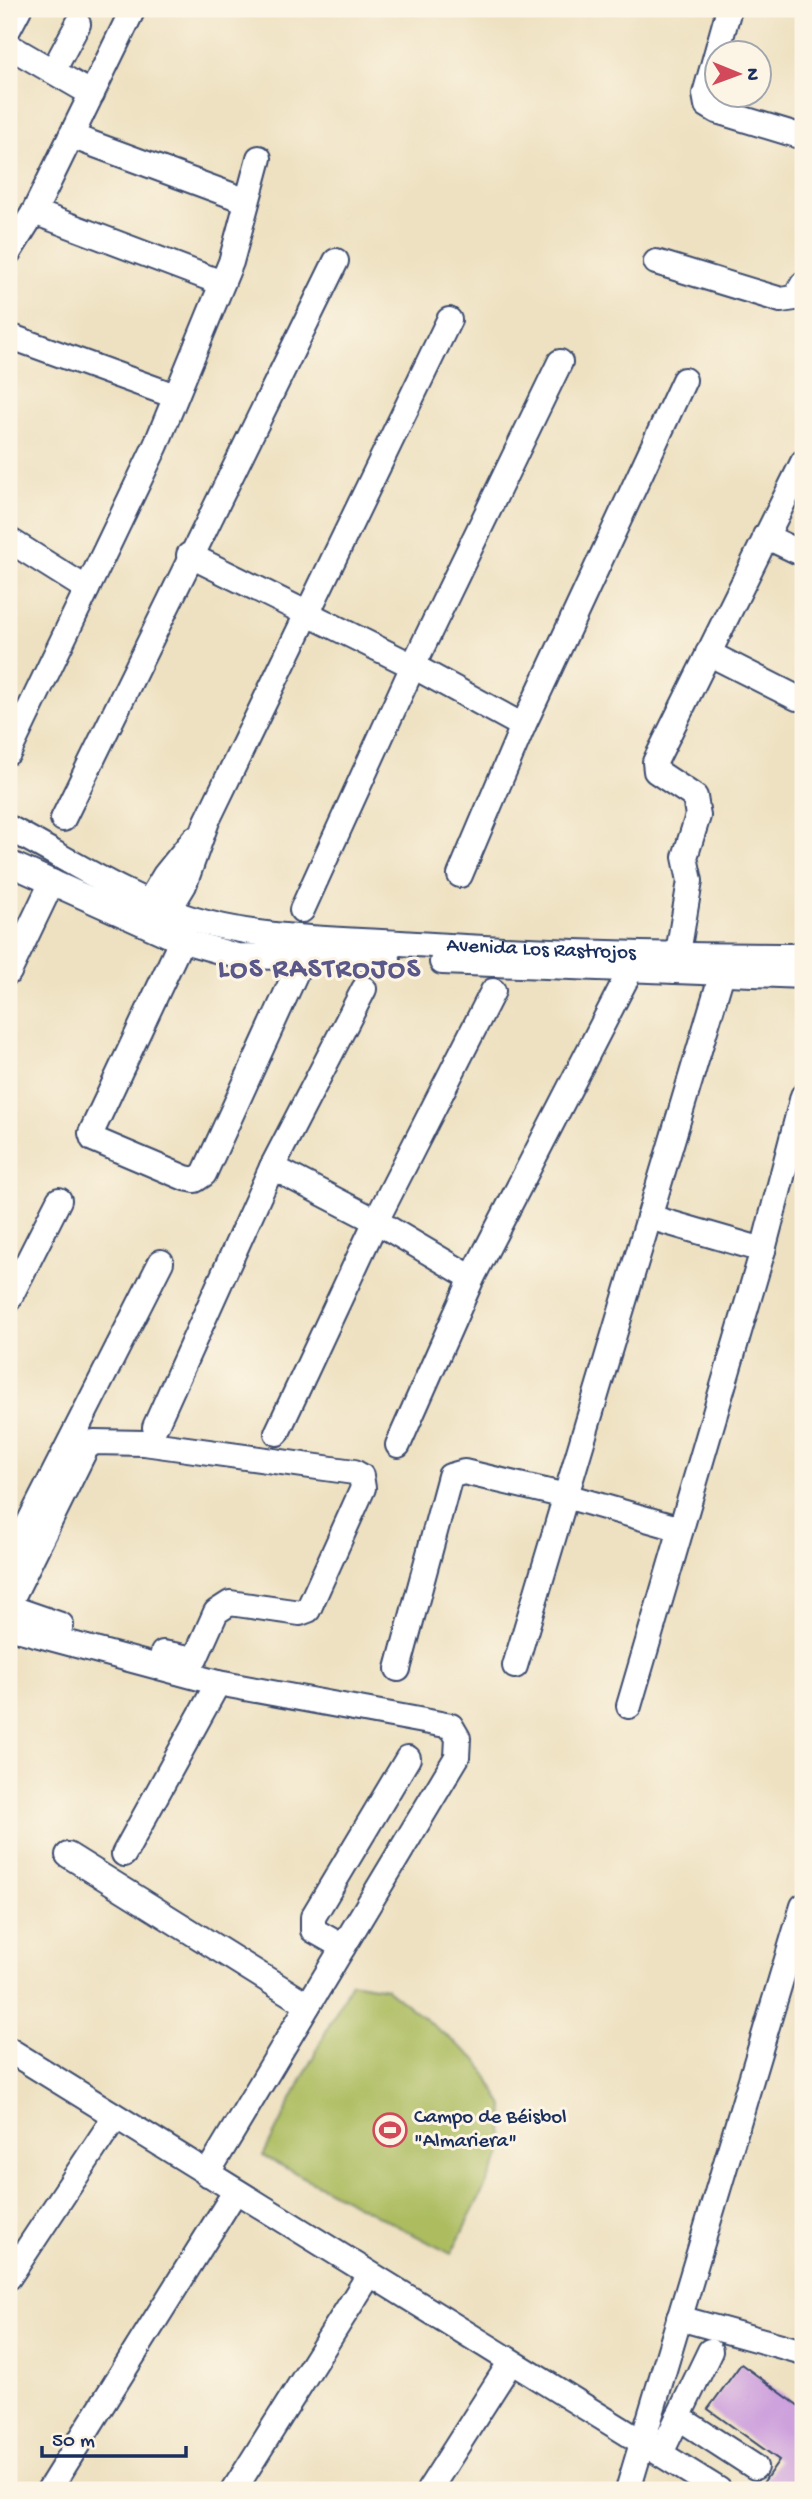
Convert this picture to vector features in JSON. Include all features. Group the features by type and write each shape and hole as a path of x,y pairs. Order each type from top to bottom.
{"street":[{"path":"9,28 19,9"},
{"path":"10,248 34,212 132,9"},
{"path":"729,9 705,94 707,105 717,111 803,136"},
{"path":"53,71 78,24"},
{"path":"9,46 92,94"},
{"path":"71,136 247,201"},
{"path":"9,752 15,723 87,589 175,396 222,283 259,158"},
{"path":"34,212 222,283"},
{"path":"63,819 189,555 336,261"},
{"path":"656,262 781,300 795,298 803,284"},
{"path":"302,958 204,1174 195,1180 93,1139 91,1133 163,920 184,885 207,821 309,615 449,320"},
{"path":"9,336 175,396"},
{"path":"302,910 413,666 560,362"},
{"path":"460,875 523,726 684,380"},
{"path":"676,963 691,881 685,857 698,806 695,797 656,771 655,762 803,462"},
{"path":"765,536 803,554"},
{"path":"9,540 87,589"},
{"path":"189,555 413,666 523,726"},
{"path":"708,653 797,698"},
{"name":"Avenida Los Rastrojos","path":"9,828 163,920 237,956 676,963 724,965 803,976"},
{"name":"Avenida Los Rastrojos","path":"9,863 52,882 163,920 249,933 632,962"},
{"path":"9,972 52,882"},
{"name":"Avenida Los Rastrojos","path":"724,965 803,956"},
{"path":"398,1445 472,1279 632,962"},
{"path":"515,1667 724,965"},
{"path":"155,1427 272,1167 364,989"},
{"path":"276,1433 376,1221 493,991"},
{"path":"629,1706 762,1250 803,1096"},
{"path":"272,1167 376,1221 472,1279"},
{"path":"9,1299 59,1200"},
{"path":"649,1217 762,1250"},
{"path":"9,1562 161,1262"},
{"path":"94,1441 144,1443 354,1472 361,1476 363,1488 308,1610 300,1613 230,1603 223,1605 216,1612 195,1659 64,1626 9,1605 86,1448 94,1441"},
{"path":"398,1669 450,1476 464,1472 566,1496 681,1529"},
{"path":"9,1627 218,1683 386,1712 452,1726 456,1731 457,1757 207,2174"},
{"path":"124,1854 218,1683"},
{"path":"343,1947 313,1930 313,1917 408,1758"},
{"path":"68,1855 308,2005"},
{"path":"651,2447 679,2318 803,1906"},
{"path":"9,2050 234,2192 719,2490"},
{"path":"9,2277 115,2117"},
{"path":"48,2490 234,2192"},
{"path":"234,2490 369,2275"},
{"path":"679,2318 803,2352"},
{"path":"628,2490 651,2447 678,2417 710,2351"},
{"path":"429,2490 510,2363"},
{"path":"678,2417 755,2467"}],"green space":[{"name":"Campo de Béisbol \"Almariera\"","path":"351,1982 386,1988 478,2061 504,2106 502,2153 451,2254 263,2156"}],"building":[{"path":"741,2364 803,2409 803,2490 774,2490 763,2483 779,2460 708,2409"}],"place":[{"name":"Campo de Béisbol \"Almariera\"","path":"390,2130"}],"district":[{"name":"LOS RASTROJOS","path":"320,970"}]}
